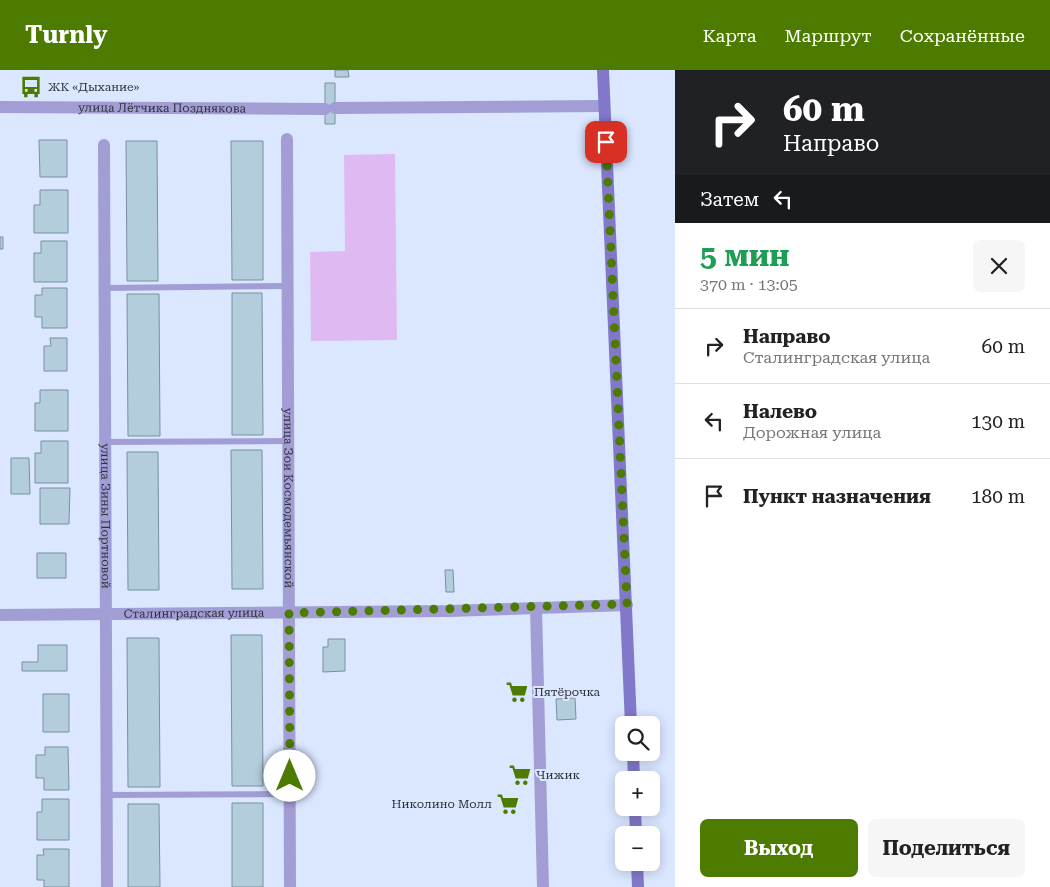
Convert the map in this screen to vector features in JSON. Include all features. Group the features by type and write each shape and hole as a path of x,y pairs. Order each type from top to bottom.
{"main road":[{"path":"603,70 632,716"},
{"path":"637,871 638,887"}],"street":[{"name":"улица Лётчика Позднякова","path":"0,108 330,109 604,106"},
{"name":"улица Зои Космодемьянской","path":"287,139 290,887"},
{"name":"улица Зины Портновой","path":"104,145 107,887"},
{"name":"Сталинградская улица","path":"0,615 289,613 536,608 627,604"},
{"path":"536,608 543,887"}],"lane":[{"path":"104,288 287,286"},
{"path":"104,442 288,441"},
{"path":"106,795 290,794"}],"shaded area":[{"path":"395,154 397,340 311,341 310,252 345,251 344,155"}],"building":[{"path":"335,70 348,70 349,77 335,77"},
{"path":"325,83 335,83 335,124 325,124"},
{"path":"39,140 67,140 67,177 40,177"},
{"path":"126,141 157,141 158,281 127,281"},
{"path":"231,141 263,141 263,280 232,280"},
{"path":"40,190 68,190 68,233 34,233 34,205 40,205"},
{"path":"0,237 3,237 3,249 0,249"},
{"path":"41,241 67,241 67,282 34,282 34,253 41,253"},
{"path":"42,288 67,288 67,328 42,328 42,317 35,317 35,295 42,295"},
{"path":"232,293 262,293 263,435 232,435"},
{"path":"127,294 159,294 160,436 128,436"},
{"path":"50,338 67,338 67,371 44,371 44,346 51,346"},
{"path":"40,390 68,390 68,431 35,431 35,403 40,403"},
{"path":"41,441 68,441 68,483 35,483 35,453 41,453"},
{"path":"231,450 262,450 263,589 232,589"},
{"path":"127,452 158,452 159,590 128,590"},
{"path":"11,458 29,458 30,494 11,494"},
{"path":"40,488 70,488 69,524 40,524"},
{"path":"37,553 66,553 66,578 37,578"},
{"path":"445,570 453,570 454,592 446,592"},
{"path":"231,635 262,635 263,786 232,786"},
{"path":"127,638 159,638 160,787 128,787"},
{"path":"328,639 345,639 345,671 323,672 323,647 328,647"},
{"path":"38,645 67,645 67,671 22,671 22,662 38,662"},
{"path":"43,694 69,694 69,732 43,732"},
{"path":"575,698 576,719 557,720 556,699"},
{"path":"45,747 68,747 69,790 44,790 44,778 36,778 36,755 45,755"},
{"path":"42,799 69,799 69,840 37,840 37,812 42,812"},
{"path":"232,803 263,803 263,887 232,887"},
{"path":"128,804 159,804 160,887 128,887"},
{"path":"43,849 69,849 69,887 44,887 44,880 37,880 37,855 44,855"}],"place":[{"name":"ЖК «Дыхание»","path":"31,87"},
{"name":"Пятёрочка","path":"517,692"},
{"name":"Чижик","path":"520,775"},
{"name":"Николино Молл","path":"508,804"}],"route":[{"path":"290,776 289,613 449,611 627,604 606,142"}]}
